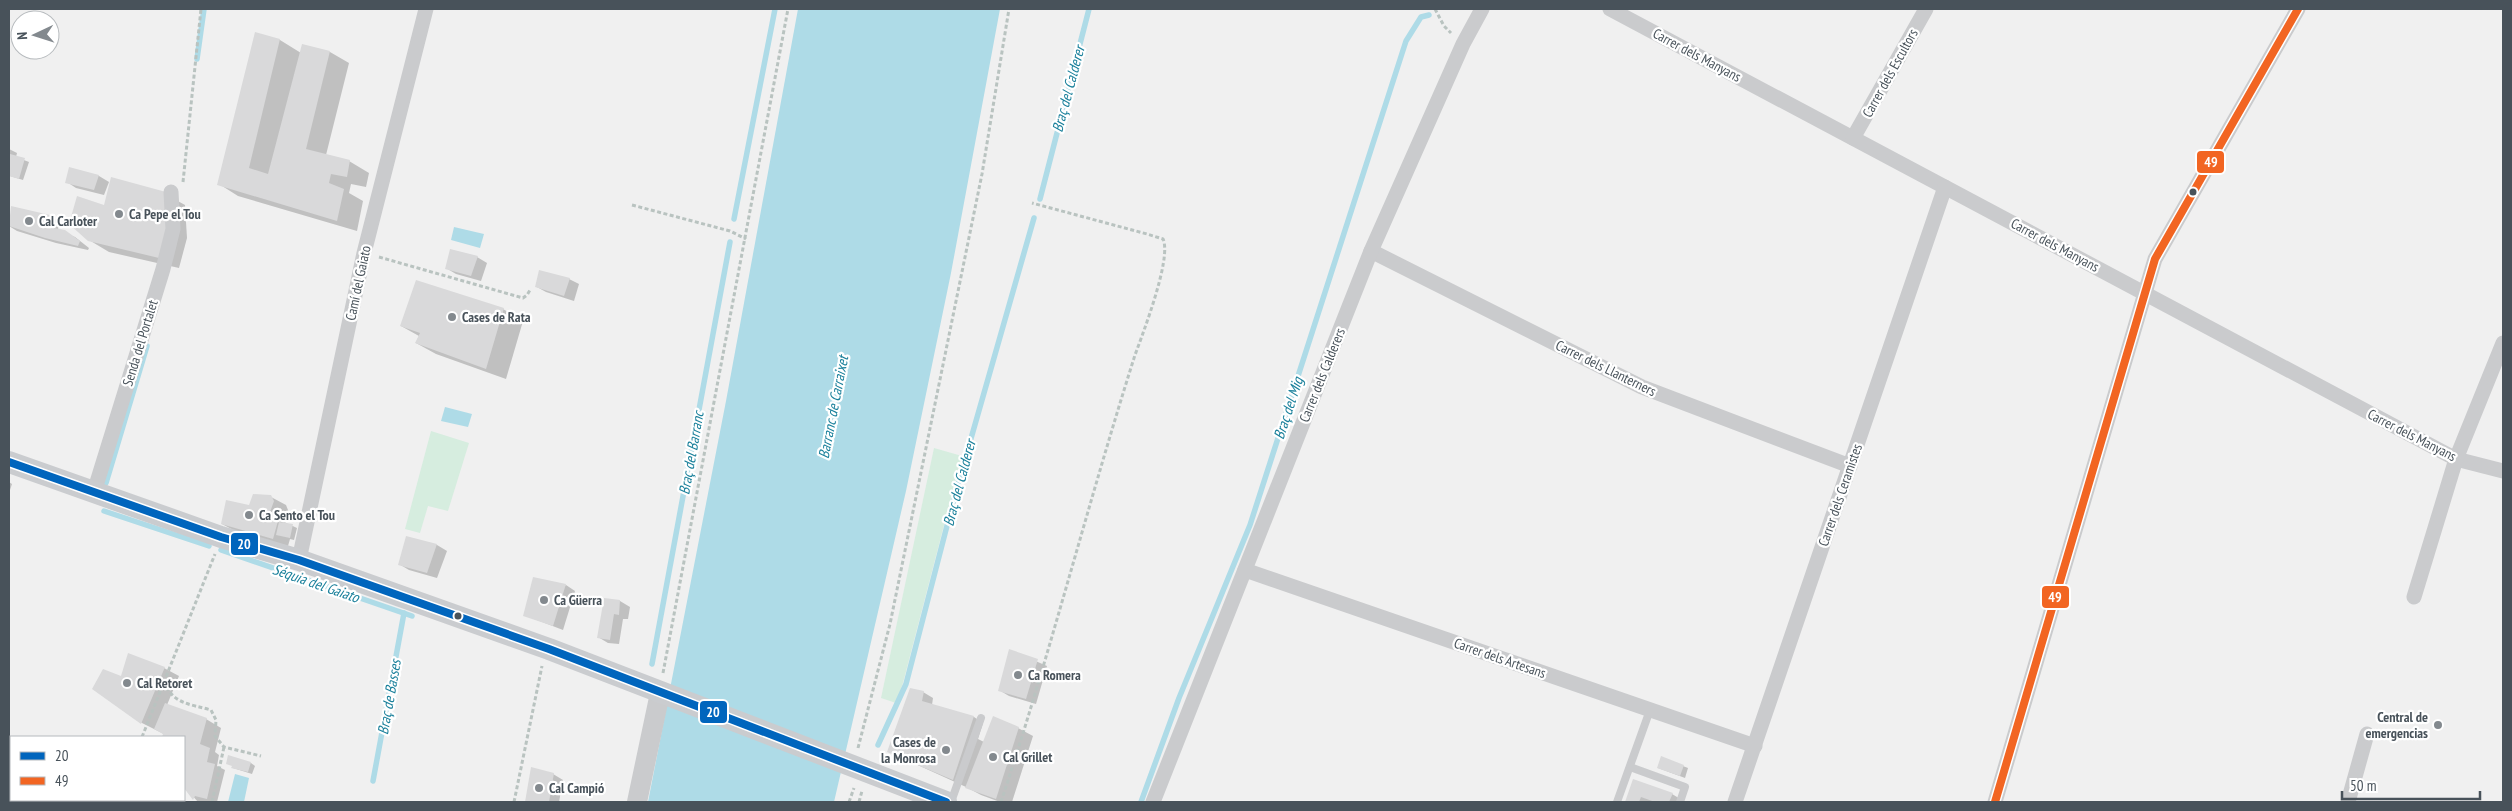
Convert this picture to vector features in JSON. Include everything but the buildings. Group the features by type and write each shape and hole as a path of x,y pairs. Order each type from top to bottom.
{"main road":[{"path":"9,462 221,537 298,560 549,649 661,698 850,764 946,802"}],"street":[{"name":"Camí del Gaiato","path":"298,560 364,253 426,9"},
{"name":"Carrer dels Calderers","path":"1153,802 1371,251 1463,44 1482,9"},
{"name":"Carrer dels Manyans","path":"1610,9 2456,459 2503,471"},
{"name":"Carrer dels Escultors","path":"1853,138 1926,9"},
{"path":"1995,802 2155,259 2298,9"},
{"name":"Carrer dels Ceramistes","path":"1735,802 1945,187"},
{"name":"Senda del Portalet","path":"94,492 163,269 173,229 177,189"},
{"name":"Carrer dels Llanterners","path":"1371,251 1642,387 1850,466"},
{"path":"2414,597 2456,459 2503,343"},
{"name":"Carrer dels Artesans","path":"1245,570 1755,746"},
{"path":"637,802 661,698"},
{"path":"2348,802 2367,734"}],"lane":[{"path":"1617,802 1650,710"},
{"path":"951,802 981,718"},
{"path":"1630,767 1685,787 1680,802"}],"path":[{"path":"177,189 201,9"},
{"path":"661,698 788,9"},
{"path":"850,764 890,624 982,174 1009,9"},
{"path":"1435,9 1444,26 1463,44"},
{"path":"1002,802 1117,412 1155,295 1167,247 1163,239 1032,203"},
{"path":"632,205 730,231 746,239"},
{"path":"364,253 522,298 528,295 530,290"},
{"path":"142,736 221,537"},
{"path":"514,802 539,673 549,649"},
{"path":"164,681 168,691 175,699 211,710 216,720 215,736 224,747 261,756"},
{"path":"212,802 224,747"}],"green space":[{"path":"431,431 469,443 448,511 428,506 420,533 405,529"},
{"path":"934,448 962,456 903,683 896,703 881,698"}],"water":[{"name":"Barranc de Carraixet","path":"798,9 1000,9 951,273 906,491 834,802 648,802 726,401"},
{"path":"454,227 484,234 480,248 451,240"},
{"path":"445,407 472,414 468,427 441,421"},
{"path":"235,774 249,778 244,802 228,802"}],"waterway":[{"name":"Séquia del Gaiato","path":"197,59 204,9"},
{"name":"Braç del Barranc","path":"734,219 775,9"},
{"name":"Braç del Calderer","path":"1040,199 1089,9"},
{"name":"Braç del Mig","path":"1141,802 1179,698 1250,525 1406,41 1421,17 1429,15"},
{"name":"Braç del Calderer","path":"878,745 906,684 956,491 1034,218"},
{"name":"Braç del Barranc","path":"652,664 730,242"},
{"name":"Séquia del Gaiato","path":"106,483 147,346"},
{"name":"Séquia del Gaiato","path":"104,511 209,546"},
{"name":"Séquia del Gaiato","path":"221,550 412,616"},
{"name":"Braç de Basses","path":"373,781 404,613"}],"transit line":[{"name":"49","path":"1995,802 2155,259 2298,9"},
{"name":"20","path":"9,462 221,537 299,560 549,649 946,802"}],"place":[{"name":"Ca Pepe el Tou","path":"119,214"},
{"name":"Cal Carloter","path":"29,221"},
{"name":"Cases de Rata","path":"452,317"},
{"name":"Ca Sento el Tou","path":"249,515"},
{"name":"Ca Güerra","path":"544,600"},
{"name":"Ca Romera","path":"1018,675"},
{"name":"Cal Retoret","path":"127,683"},
{"name":"Central de emergencias","path":"2438,725"},
{"name":"Cases de la Monrosa","path":"946,750"},
{"name":"Cal Grillet","path":"993,757"},
{"name":"Cal Campió","path":"539,788"}]}
